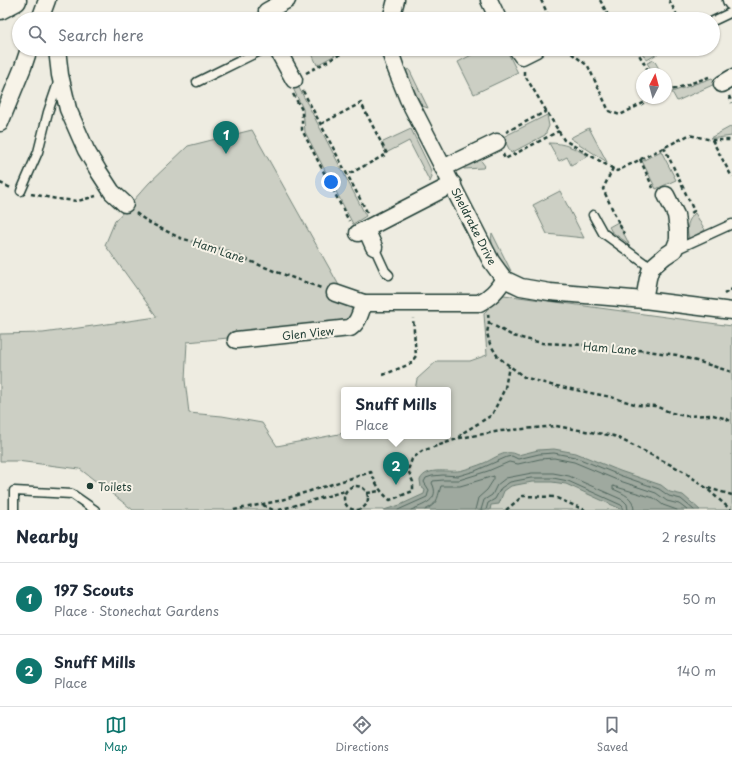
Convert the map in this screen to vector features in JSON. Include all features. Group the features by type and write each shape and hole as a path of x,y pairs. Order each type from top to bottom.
{"main road":[{"path":"0,8 14,0"}],"street":[{"path":"43,12 47,0"},
{"path":"47,0 51,12"},
{"path":"265,10 287,0"},
{"path":"392,12 396,0"},
{"path":"489,0 493,12"},
{"path":"0,123 27,56"},
{"path":"58,56 60,75 68,109 86,150 112,192 126,204"},
{"path":"280,56 294,83"},
{"name":"Sheldrake Drive","path":"391,56 396,69 403,102 452,184 477,245 504,279 521,287 550,292 644,300 732,311"},
{"path":"443,168 497,142"},
{"path":"374,247 366,229 452,184"},
{"path":"644,300 651,268 674,250 678,240 676,215 665,190"},
{"path":"335,293 364,303 478,303 495,293 504,279"},
{"name":"Glen View","path":"236,340 350,328 355,325 364,303"}],"lane":[{"path":"720,18 732,12"},
{"path":"197,82 250,56"},
{"path":"21,191 38,152 48,112 60,75"},
{"path":"593,215 602,233 651,268"},
{"path":"674,250 732,224"},
{"path":"374,247 385,271 389,275"},
{"path":"14,510 14,491 72,494 96,510"}],"path":[{"path":"541,0 547,12"},
{"path":"600,0 606,12"},
{"path":"669,0 675,12"},
{"path":"294,83 338,56"},
{"path":"525,56 524,74 564,140 617,171 689,135 712,140 732,140"},
{"path":"575,56 588,66 609,111 620,115 641,104"},
{"path":"640,56 647,68"},
{"path":"672,90 714,76 727,81"},
{"path":"294,83 321,124 347,174 366,229 356,234 302,130 302,110 294,83"},
{"path":"321,124 361,103 387,154 347,174"},
{"path":"546,111 495,137 505,159 558,131"},
{"path":"712,140 732,177"},
{"path":"640,159 665,190 680,180"},
{"path":"613,168 602,189 630,245 627,250"},
{"path":"0,183 21,191 56,200 78,201 112,192"},
{"name":"Ham Lane","path":"126,204 148,222 180,238 221,250 274,272 335,293"},
{"path":"487,299 489,322 487,333 490,344 498,357 524,376 551,386 611,397 638,405 655,406 672,413 685,416 713,415 732,422"},
{"path":"383,375 410,364 416,356 412,303"},
{"name":"Ham Lane","path":"489,322 513,336 542,343 609,346 677,355 732,372"},
{"path":"460,438 461,434 492,415 505,388 509,366"},
{"path":"234,510 263,504 371,472 380,491 390,500 413,490 413,482 408,470 412,459 422,451 460,438 501,431 556,426 614,436 683,471 705,487 731,510"},
{"path":"279,510 345,490 350,486 355,485 361,486 367,493 367,503 359,510 350,510 344,501 343,496 345,490"},
{"path":"705,487 732,495"},
{"path":"367,493 380,491"},
{"path":"506,510 523,496 554,497 585,510"},
{"path":"263,504 274,510"}],"shaded area":[{"path":"313,56 333,56 317,65"},
{"path":"470,56 510,56 518,73 474,94 458,62"},
{"path":"644,56 654,56 647,60"},
{"path":"654,60 659,68 650,68 647,63"},
{"path":"409,69 428,108 422,106 405,72"},
{"path":"712,78 717,83 677,101 672,92"},
{"path":"297,84 366,216 353,224 305,132 303,109 292,86"},
{"path":"547,115 549,126 545,135 511,153 503,137"},
{"path":"732,126 732,136 710,138"},
{"path":"589,128 607,162 570,138"},
{"path":"411,129 430,168 432,177 430,182 409,141 386,153 381,143"},
{"path":"252,130 341,289 357,296 351,318 310,327 269,333 187,342 185,380 189,413 222,416 262,423 277,446 341,434 341,439 451,439 451,387 416,387 417,379 437,361 470,361 487,355 484,314 494,299 504,295 732,326 732,510 133,510 80,469 17,461 0,461 0,334 43,333 157,317 105,245 115,221 149,183 188,146"},
{"path":"549,143 569,146 588,156 571,165 567,157 559,161"},
{"path":"661,151 676,180 656,189 642,161"},
{"path":"479,158 485,166 483,168 464,169 461,162"},
{"path":"560,191 584,238 547,234 533,205"},
{"path":"695,213 705,230 689,239 688,225 690,219"},
{"path":"618,222 629,244 612,232 609,227"},
{"path":"492,233 511,271 496,254 492,244"}],"water":[{"path":"554,449 576,453 620,471 661,485 670,492 683,495 700,510 623,510 566,484 532,482 511,486 504,491 499,504 491,505 490,510 384,510 400,505 424,494 425,490 421,487 420,480 423,475 433,471 463,470 505,453 514,453 518,455 538,450"}],"place":[{"name":"197 Scouts","path":"226,154"},
{"name":"Snuff Mills","path":"396,485"},
{"name":"Toilets","path":"90,486"}]}
